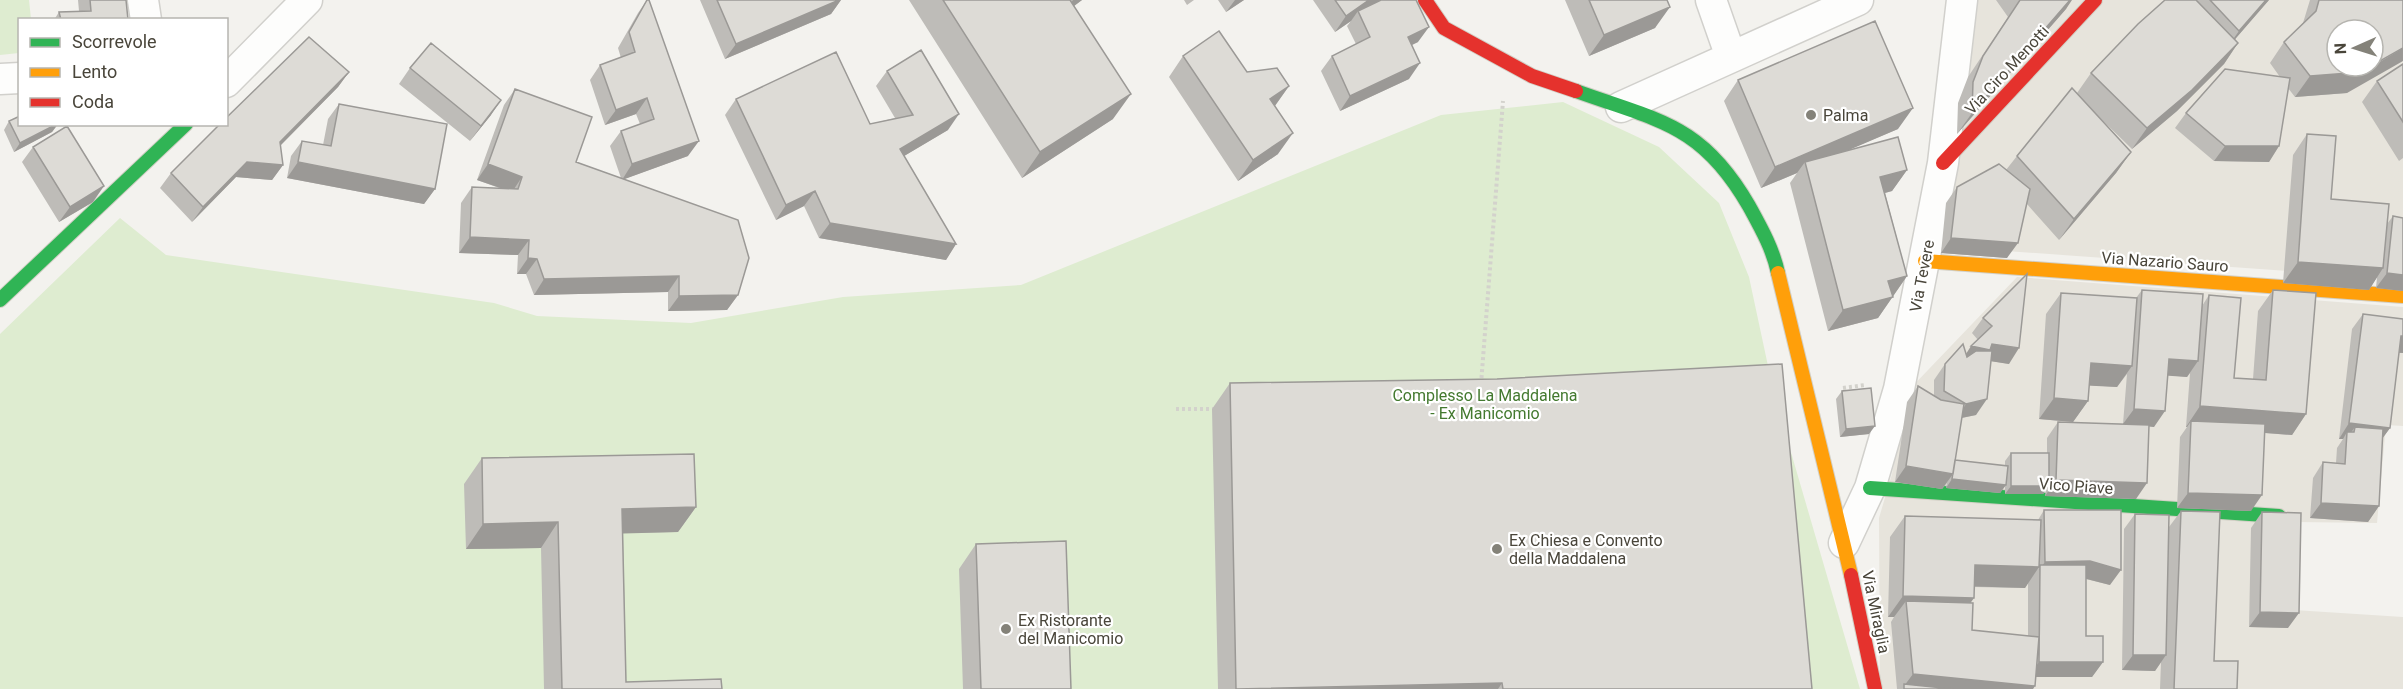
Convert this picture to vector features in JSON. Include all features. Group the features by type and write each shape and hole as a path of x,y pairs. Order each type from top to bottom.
{"street":[{"path":"143,0 146,18"},
{"path":"230,75 307,0"},
{"name":"Via Miraglia","path":"1425,0 1444,28 1532,76 1683,131 1718,159 1768,241 1844,543 1875,689"},
{"path":"1711,0 1731,57"},
{"path":"1621,107 1857,0"},
{"name":"Via Tevere","path":"1844,543 1870,488 1899,389 1943,163 1962,0"},
{"name":"Via Ciro Menotti","path":"1943,163 2095,0"},
{"path":"0,79 18,78"},
{"path":"0,300 152,160 184,126"},
{"name":"Via Nazario Sauro","path":"1925,261 2403,296"},
{"name":"Vico Piave","path":"1870,488 2279,516"}],"path":[{"path":"1480,392 1506,61"},
{"path":"1176,409 1224,408"}],"shaded area":[{"path":"1967,0 2403,0 2403,279 1935,246"},
{"path":"2017,277 2403,307 2403,426 2386,425 2377,523 2296,522 2294,610 2403,617 2403,689 1880,689 1879,518 1892,474 1906,393"}],"green space":[{"path":"0,0 29,0 31,18 18,18 18,53 0,55"},
{"name":"Complesso La Maddalena - Ex Manicomio","path":"1563,102 1659,147 1719,203 1749,277 1774,394 1860,689 0,689 0,334 120,218 166,255 494,303 537,316 691,323 843,297 1021,285 1441,115"}],"building":[{"path":"90,0 126,0 128,18 60,18 59,12 91,11"},
{"path":"649,0 699,141 632,164 621,131 654,119 647,98 616,110 600,65 635,52 629,32"},
{"path":"717,0 839,0 736,44"},
{"path":"943,0 1070,0 1131,94 1040,152"},
{"path":"1335,0 1369,0 1346,16"},
{"path":"1381,0 1416,0 1429,27 1408,37 1420,63 1350,96 1332,56 1370,37 1358,11"},
{"path":"1589,0 1667,0 1670,7 1604,35"},
{"path":"2020,0 2070,0 1972,113 1973,82 1983,56"},
{"path":"2165,0 2196,0 2238,43 2192,90 2147,128 2091,73 2138,24"},
{"path":"2210,0 2266,0 2239,31"},
{"path":"2319,0 2403,0 2403,48 2385,58 2385,18 2325,18 2325,75 2310,76 2284,42 2316,11"},
{"name":"Palma","path":"1875,21 1913,108 1775,167 1738,80"},
{"path":"1219,31 1247,72 1277,68 1289,86 1270,99 1293,133 1253,160 1183,56"},
{"path":"309,37 349,72 280,142 283,165 247,162 203,207 171,173 218,126 228,126 228,116"},
{"path":"431,43 501,100 481,126 410,68"},
{"path":"921,50 959,114 900,149 956,244 830,223 815,191 786,205 736,99 836,52 870,124 913,115 887,71"},
{"path":"2403,64 2403,122 2377,81 2385,78"},
{"path":"2225,69 2290,78 2279,146 2225,146 2186,113"},
{"path":"2072,88 2131,152 2074,219 2017,156"},
{"path":"515,89 592,117 576,162 738,220 749,258 738,295 679,296 679,276 544,279 537,259 528,258 529,240 470,237 472,187 518,189 522,177 488,164"},
{"path":"339,104 447,124 435,189 298,162 302,141 331,146"},
{"path":"18,117 18,126 53,126 20,143 9,121"},
{"path":"67,126 104,186 70,207 33,147"},
{"path":"2307,134 2336,136 2331,199 2389,204 2383,268 2298,262"},
{"path":"1898,137 1907,170 1880,177 1907,276 1888,281 1893,297 1843,310 1805,162"},
{"path":"1999,164 2030,189 2018,243 1951,238 1957,187"},
{"path":"2393,216 2403,218 2403,275 2387,273"},
{"path":"2027,274 2019,348 1992,344 1990,350 1971,346 1992,326 1983,318"},
{"path":"2142,290 2203,294 2198,361 2169,359 2165,411 2134,409"},
{"path":"2273,290 2316,293 2306,414 2200,406 2209,295 2241,298 2234,378 2266,380"},
{"path":"2061,293 2137,298 2132,366 2091,363 2088,401 2054,398"},
{"path":"2363,314 2403,319 2403,336 2401,336 2390,428 2349,423"},
{"path":"1963,344 1967,357 1976,351 1992,351 1987,399 1966,404 1944,391 1945,364"},
{"name":"Ex Chiesa e Convento della Maddalena","path":"1782,364 1812,689 1503,689 1502,683 1236,689 1230,383 1497,379"},
{"path":"1918,386 1941,400 1964,404 1953,474 1906,466"},
{"path":"1871,388 1875,426 1846,429 1842,391"},
{"path":"2191,421 2265,424 2262,495 2188,493"},
{"path":"2058,422 2149,425 2147,483 2056,480"},
{"path":"2355,427 2383,429 2379,506 2321,503 2323,462 2345,464 2347,432 2354,432"},
{"path":"2011,453 2049,453 2049,486 2011,486"},
{"path":"694,454 696,507 622,509 626,682 721,679 722,689 562,689 558,522 483,524 482,458"},
{"path":"1955,460 2008,466 2006,485 1952,479"},
{"path":"2044,510 2121,510 2121,570 2090,561 2045,562"},
{"path":"2181,511 2220,512 2214,661 2238,661 2237,689 2174,689"},
{"path":"2262,512 2301,513 2299,613 2260,612"},
{"path":"2135,514 2169,515 2166,655 2133,655"},
{"path":"1905,516 2041,520 2039,567 1975,565 1974,598 1903,596"},
{"name":"Ex Ristorante del Manicomio","path":"1066,541 1071,689 981,689 976,544"},
{"path":"2040,565 2086,565 2086,636 2103,636 2103,662 2039,662"},
{"path":"1906,601 1973,603 1972,630 2039,637 2035,686 1913,674"},
{"path":"1904,684 1953,689 1904,689"}],"traffic: fast":[{"path":"1576,91 1655,119 1676,129 1695,141 1714,158 1749,206 1770,247 1778,273"},
{"path":"0,300 184,126"},
{"path":"1870,488 2279,516"}],"traffic: slow":[{"path":"1925,261 2403,296"},
{"path":"1778,273 1851,575"}],"traffic: jam":[{"path":"1425,0 1444,28 1532,76 1576,91"},
{"path":"1943,163 2095,0"},
{"path":"1851,575 1875,689"}],"place":[{"name":"Palma","path":"1811,115"},
{"name":"Ex Chiesa e Convento della Maddalena","path":"1497,549"},
{"name":"Ex Ristorante del Manicomio","path":"1006,629"}]}
